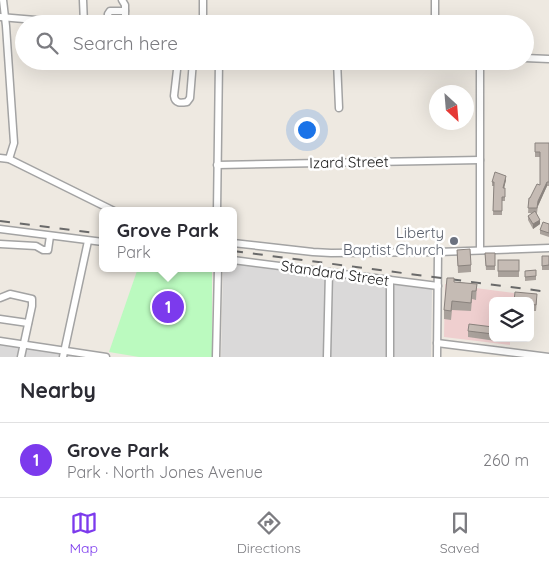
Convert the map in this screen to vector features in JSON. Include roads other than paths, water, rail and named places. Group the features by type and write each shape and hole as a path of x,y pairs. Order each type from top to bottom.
{"street":[{"path":"3,0 14,143 9,159"},
{"path":"83,15 84,0"},
{"path":"122,0 125,5 125,15"},
{"path":"203,0 203,15"},
{"path":"435,15 436,0"},
{"path":"108,15 110,11 125,11"},
{"path":"534,58 549,59"},
{"path":"177,70 174,99 180,103 187,102 190,98 192,70"},
{"path":"217,207 219,70"},
{"path":"338,70 339,108"},
{"path":"480,70 480,250"},
{"path":"0,158 9,159 106,207"},
{"name":"Izard Street","path":"217,165 480,160"},
{"path":"0,229 99,241"},
{"path":"0,244 36,246 43,250 48,250 50,236"},
{"path":"64,354 88,240"},
{"path":"237,243 322,253 438,252 549,248"},
{"path":"437,357 438,252"},
{"name":"Standard Street","path":"237,260 438,286"},
{"path":"216,357 218,272"},
{"path":"327,357 329,272"},
{"path":"390,280 390,357"},
{"path":"0,298 10,294 32,299 21,357"},
{"path":"0,319 28,323"},
{"path":"0,342 64,354 106,357"},
{"path":"437,343 549,357"}],"railway":[{"path":"0,221 99,233"},
{"path":"237,252 549,292"}],"place":[{"name":"Liberty Baptist Church","path":"454,241"},
{"name":"Grove Park","path":"168,307"}]}
